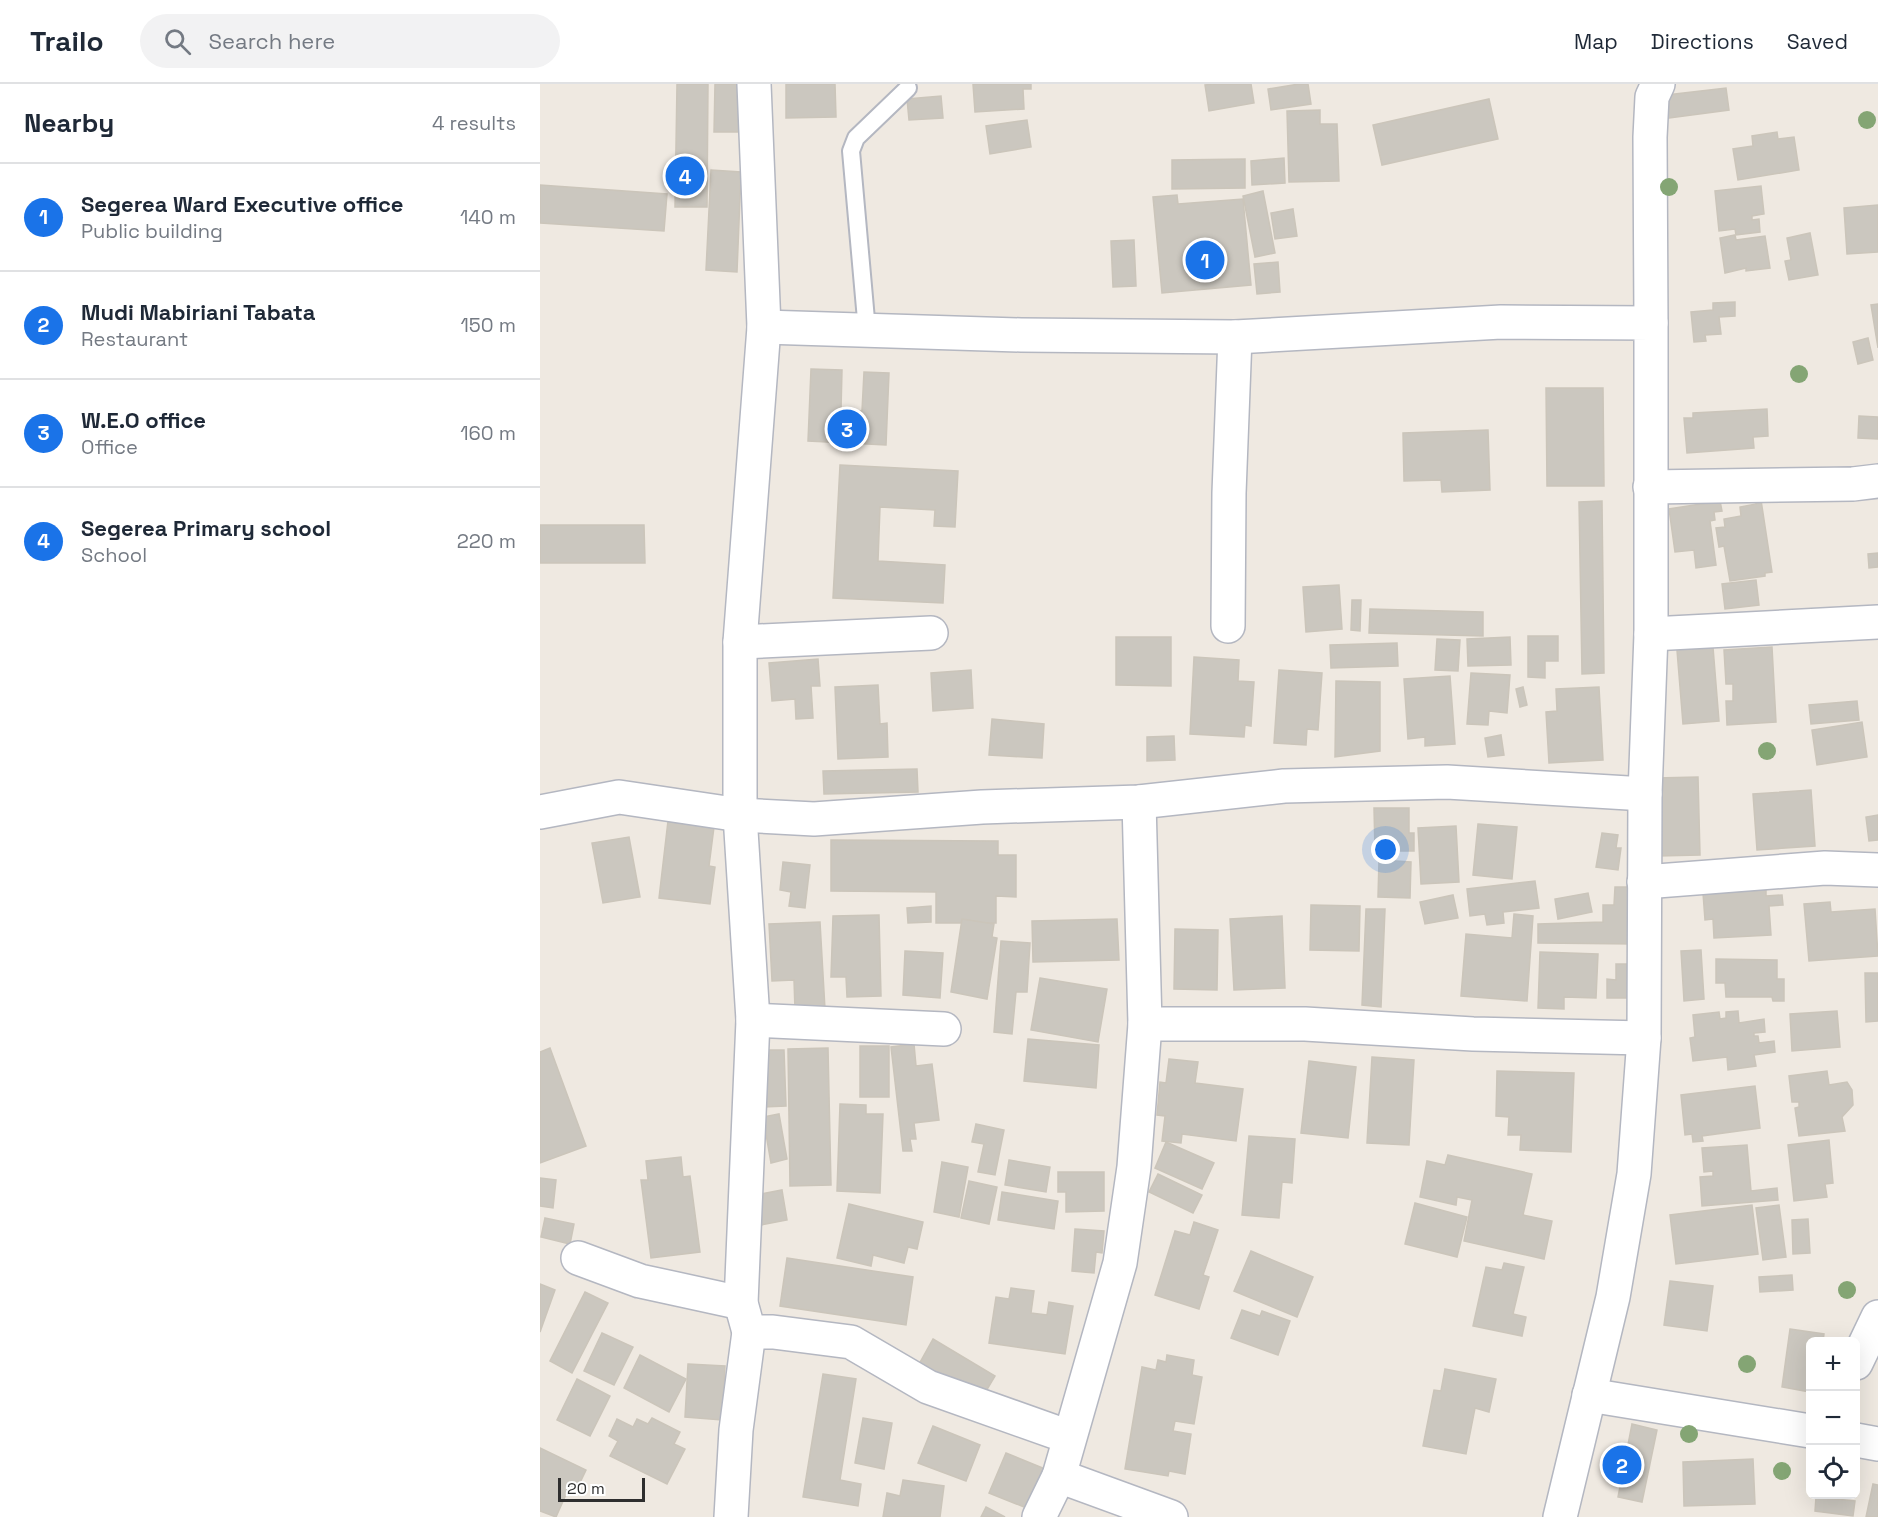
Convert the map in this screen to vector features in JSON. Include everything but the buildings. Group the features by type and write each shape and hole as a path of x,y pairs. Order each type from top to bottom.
{"street":[{"path":"731,1517 745,1318 753,1020 741,814 740,642 764,327 754,84"},
{"path":"1560,1517 1613,1297 1634,1174 1644,1038 1645,794 1651,634 1650,137 1652,97 1658,84"},
{"path":"764,327 867,331 1235,337 1502,322 1651,323"},
{"path":"1228,626 1229,493 1235,337"},
{"path":"1650,487 1853,484 1878,481"},
{"path":"1651,634 1878,622"},
{"path":"740,642 931,633"},
{"path":"540,812 619,797 741,814 814,819 982,807 1138,802 1284,786 1447,782 1645,794"},
{"path":"1039,1517 1059,1476 1120,1263 1134,1167 1145,1024 1138,802"},
{"path":"1644,882 1825,868 1878,870"},
{"path":"753,1020 944,1029"},
{"path":"1145,1024 1305,1024 1473,1034 1644,1038"},
{"path":"578,1258 745,1318 773,1332 851,1342 928,1387 1069,1437"},
{"path":"1860,1355 1878,1317"},
{"path":"1589,1395 1806,1430"},
{"path":"1860,1441 1878,1444"},
{"path":"1059,1476 1170,1517"}],"lane":[{"path":"867,331 851,151 856,138 908,88"}],"place":[{"name":"Segerea Primary school","path":"685,176"},
{"name":"Segerea Ward Executive office","path":"1205,260"},
{"name":"W.E.O office","path":"847,429"},
{"name":"Mudi Mabiriani Tabata","path":"1622,1465"}]}
